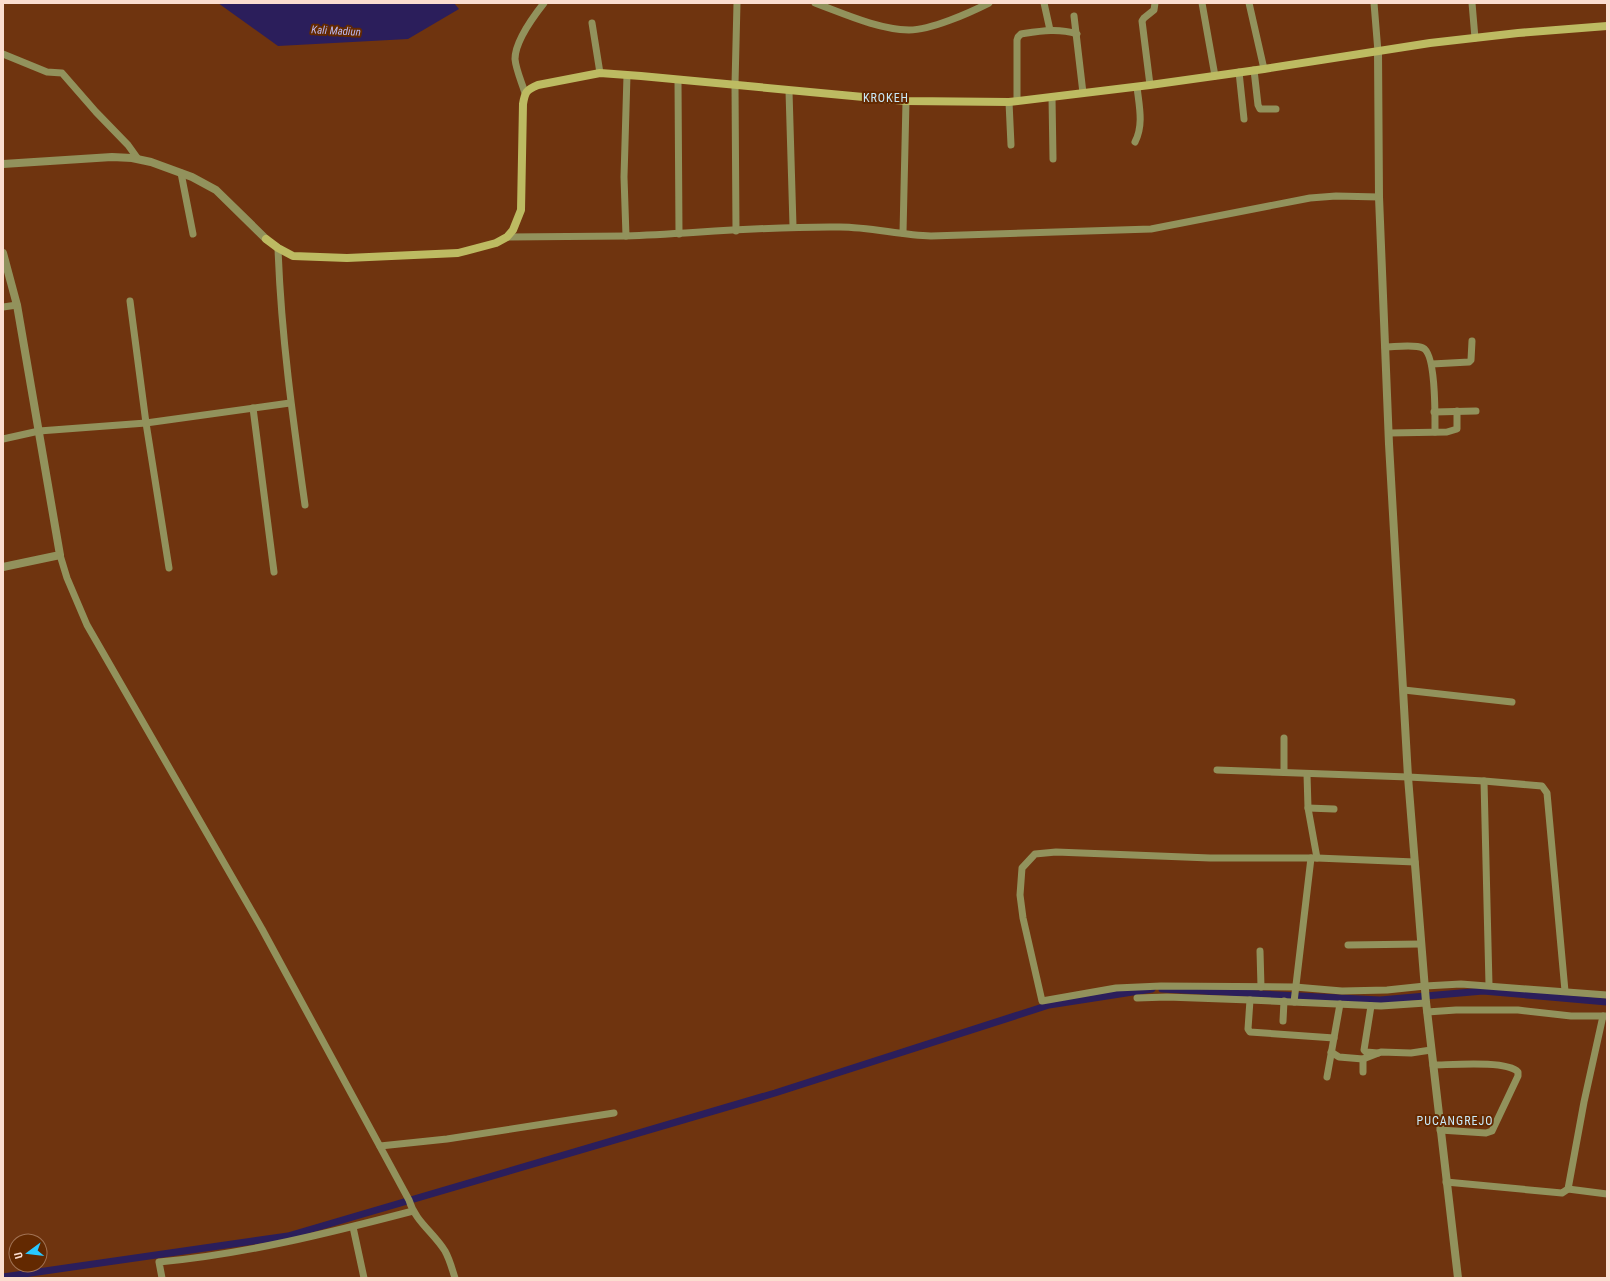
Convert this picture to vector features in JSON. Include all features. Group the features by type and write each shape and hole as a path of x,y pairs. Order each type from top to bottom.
{"main road":[{"path":"266,239 278,248 293,256 347,258 467,251 487,246 507,237 513,230 521,210 522,104 526,93 529,89 538,85 600,73 735,84 789,91 906,101 1013,101 1137,87 1430,43 1607,26"}],"street":[{"path":"526,93 516,62 516,53 529,22 544,3"},
{"path":"736,231 735,84 737,3"},
{"path":"815,3 870,23 910,30 930,26 970,12 989,3"},
{"path":"1044,3 1050,30"},
{"path":"1150,85 1142,21 1154,10 1155,3"},
{"path":"1202,3 1215,76"},
{"path":"1248,3 1264,69"},
{"path":"1374,3 1378,52 1379,197 1385,347 1408,777 1426,1006 1458,1278"},
{"path":"1472,3 1474,38"},
{"path":"1074,16 1083,93"},
{"path":"592,23 600,73"},
{"path":"1011,145 1018,37 1021,34 1050,30 1062,30 1076,34"},
{"path":"3,54 47,72 62,73 96,112 128,145 138,159"},
{"path":"1254,70 1258,105 1262,110 1276,109"},
{"path":"1239,72 1244,119"},
{"path":"626,236 624,177 627,75"},
{"path":"678,80 679,234"},
{"path":"1135,142 1139,135 1140,126 1137,87"},
{"path":"789,91 793,226"},
{"path":"1052,97 1053,159"},
{"path":"903,233 906,101"},
{"path":"3,164 112,157 138,159 181,173 208,185 216,190 266,239"},
{"path":"181,173 193,234"},
{"path":"507,237 679,234 793,226 857,228 903,233 915,236 1151,229 1310,198 1336,196 1379,197"},
{"path":"278,248 280,294 290,403 306,505"},
{"path":"3,253 17,305 60,555 67,578 87,625 262,929 409,1200 412,1210 445,1251 455,1278"},
{"path":"130,301 146,423 169,568"},
{"path":"3,307 17,305"},
{"path":"1432,364 1469,362 1472,342"},
{"path":"1385,347 1422,347 1428,352 1432,364 1436,432"},
{"path":"3,439 39,431 146,423 290,403"},
{"path":"253,408 274,572"},
{"path":"1389,433 1448,432 1457,429 1457,411"},
{"path":"1434,412 1476,411"},
{"path":"3,567 60,555"},
{"path":"1404,690 1512,702"},
{"path":"1284,738 1284,772"},
{"path":"1217,770 1484,781 1545,788 1565,991"},
{"path":"1294,1002 1314,858 1308,808 1307,774"},
{"path":"1484,781 1489,985"},
{"path":"1308,808 1334,809"},
{"path":"1414,862 1314,858 1210,858 1056,852 1035,854 1022,868 1020,895 1023,918 1042,1001 1100,990 1139,986 1295,987 1342,991 1387,990 1461,984 1607,995"},
{"path":"1348,945 1421,944"},
{"path":"1260,951 1261,987"},
{"path":"1137,998 1167,997 1371,1006 1426,1006 1456,1010 1518,1010 1571,1016 1605,1016 1584,1102 1568,1189"},
{"path":"1250,1000 1248,1029 1250,1032 1334,1038"},
{"path":"1283,1021 1284,1001"},
{"path":"1327,1076 1340,1004"},
{"path":"1371,1006 1364,1050 1366,1052 1379,1054"},
{"path":"1331,1052 1339,1057 1363,1059 1387,1052 1411,1053 1431,1050"},
{"path":"1363,1059 1363,1072"},
{"path":"1433,1065 1495,1065 1512,1068 1518,1072 1518,1076 1492,1131 1486,1133 1440,1130"},
{"path":"380,1146 447,1139 614,1114"},
{"path":"1446,1182 1562,1193 1568,1189 1607,1194"},
{"path":"162,1278 159,1262 198,1258 271,1246 353,1227 412,1210"},
{"path":"353,1227 364,1278"}],"water":[{"name":"Kali Madiun","path":"218,3 454,3 459,9 408,39 278,46"}],"waterway":[{"path":"3,1277 288,1236 775,1093 1049,1005 1152,989"},
{"path":"1162,989 1380,1000 1483,991 1607,1002"}],"district":[{"name":"KROKEH","path":"886,98"},
{"name":"PUCANGREJO","path":"1455,1121"}]}
